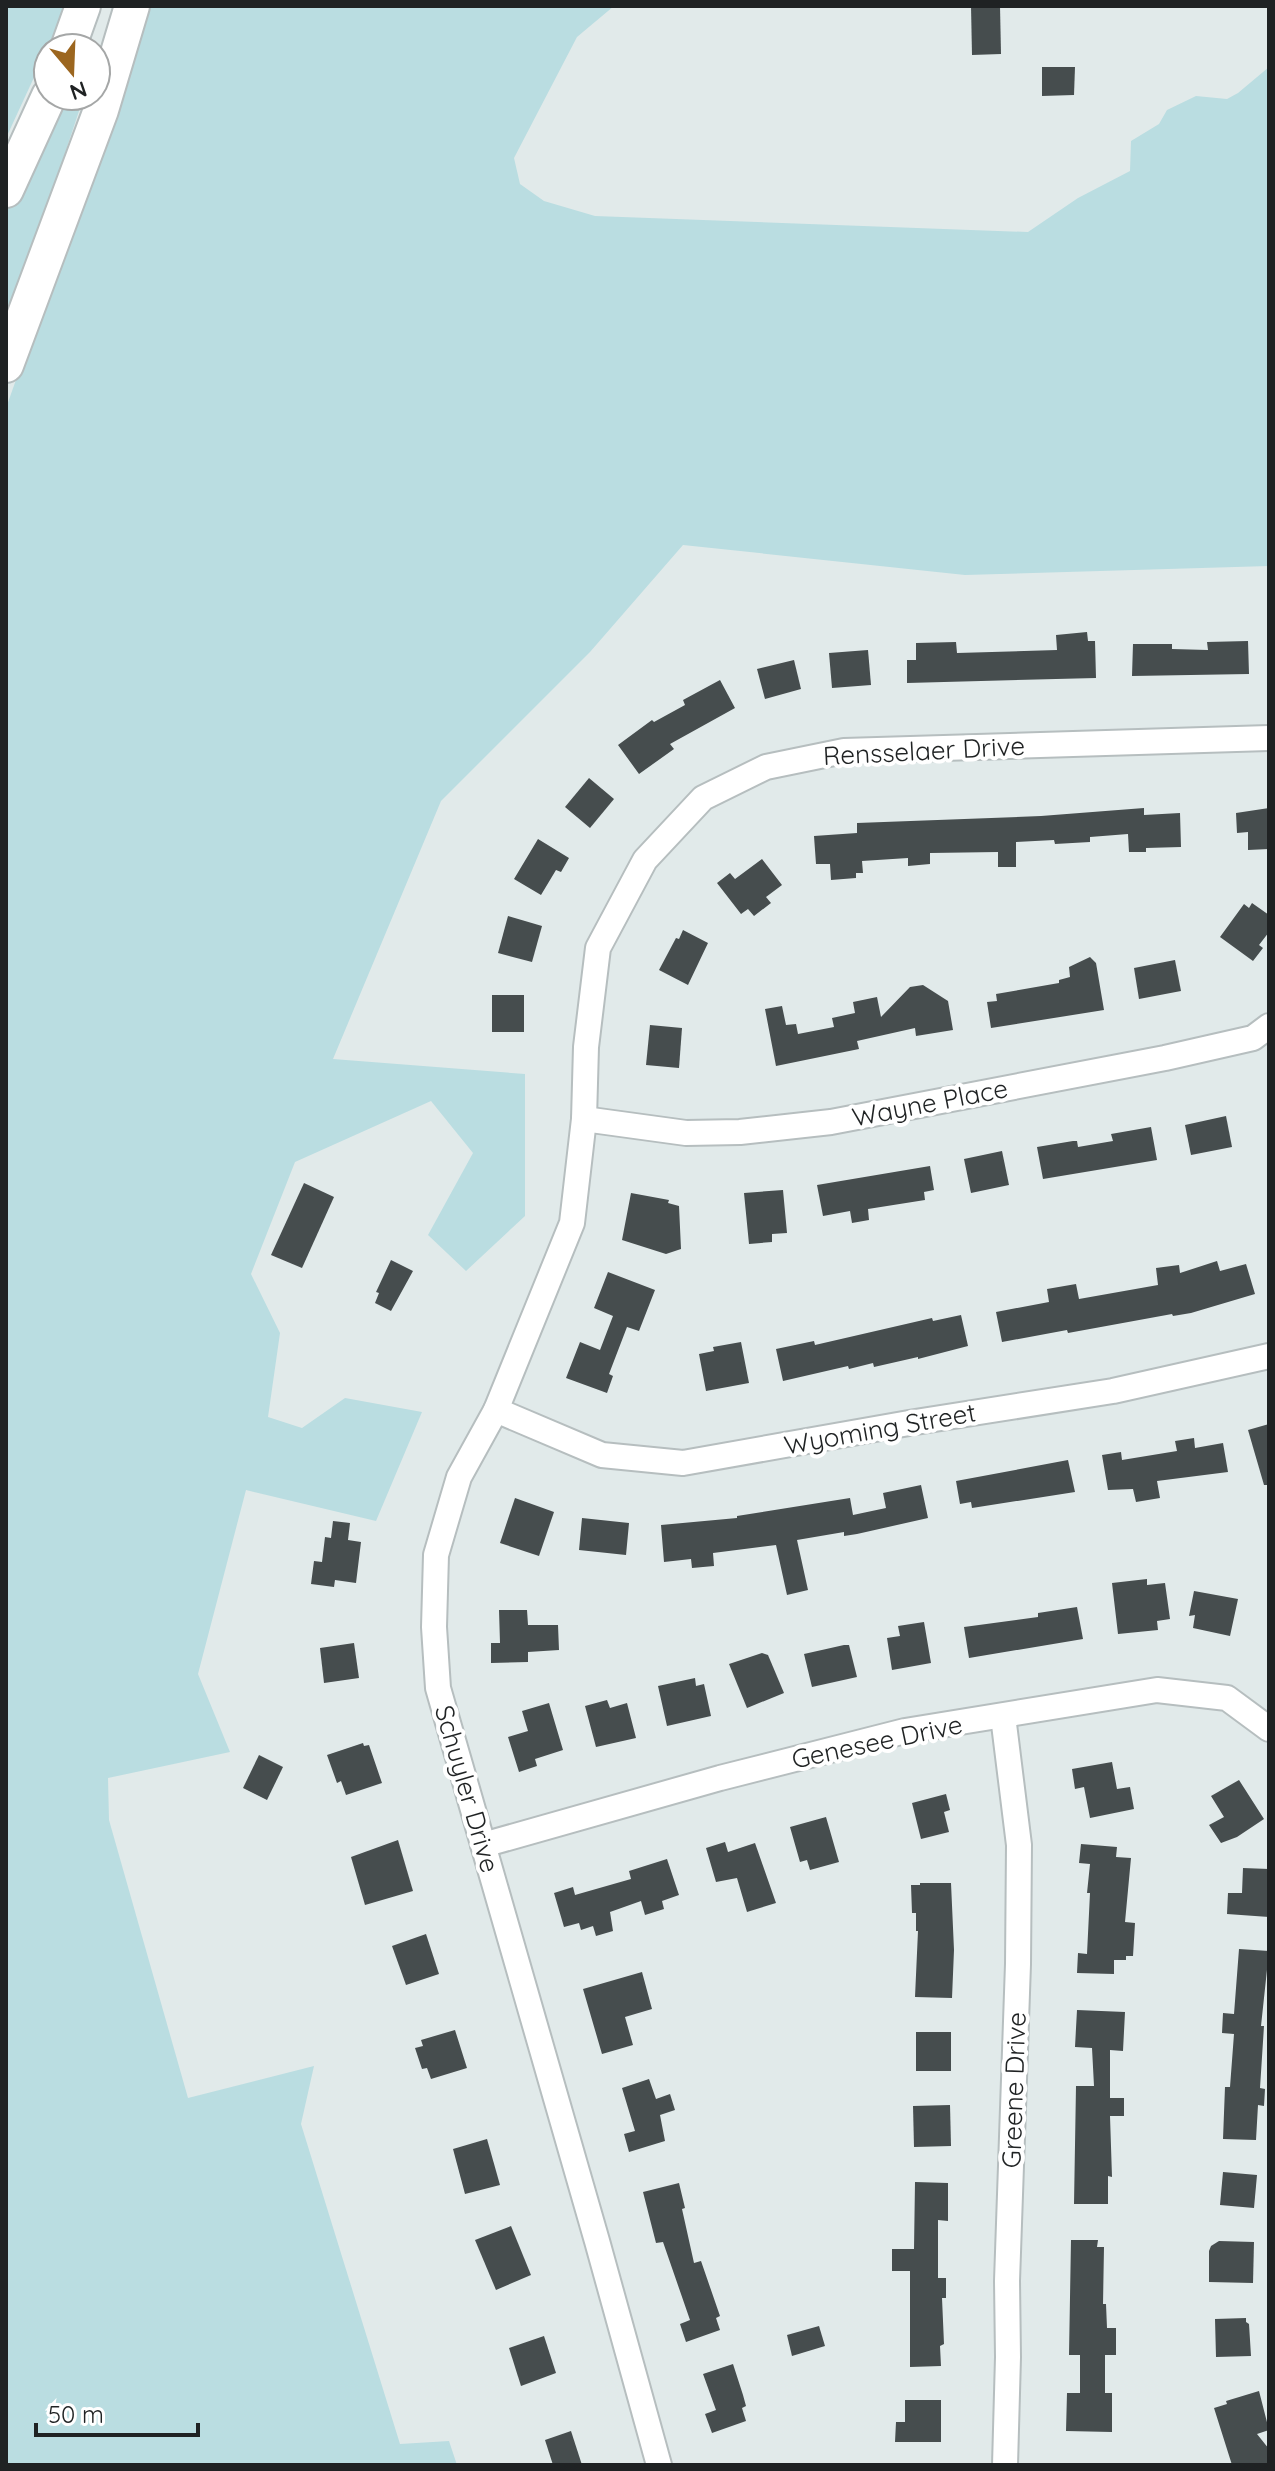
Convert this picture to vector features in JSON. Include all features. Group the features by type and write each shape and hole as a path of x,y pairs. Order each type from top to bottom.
{"highway":[{"path":"74,32 83,6"},
{"path":"6,365 101,110 132,6"},
{"path":"6,190 42,112"}],"street":[{"name":"Rensselaer Drive","path":"584,1119 586,1047 598,948 645,860 703,798 766,767 844,751 1269,738"},
{"name":"Wayne Place","path":"584,1119 686,1133 740,1132 831,1122 1253,1038 1269,1026"},
{"name":"Schuyler Drive","path":"584,1119 572,1223 496,1410 459,1477 436,1555 434,1627 438,1688 659,2465"},
{"name":"Wyoming Street","path":"496,1410 602,1455 683,1463 1113,1391 1269,1356"},
{"name":"Genesee Drive","path":"483,1845 720,1778 905,1731 1157,1690 1227,1698 1269,1729"},
{"name":"Greene Drive","path":"1003,1716 1019,1845 1005,2465"}],"shaded area":[{"path":"6,6 67,6 55,32 32,32 32,82 6,138"},
{"path":"143,6 614,6 577,37 514,158 520,184 544,201 595,216 1028,232 1078,198 1130,171 1131,141 1159,124 1167,110 1196,96 1227,99 1269,67 1269,566 965,575 683,545 590,652 441,801 333,1059 525,1074 525,1216 466,1271 428,1235 473,1153 431,1101 295,1162 251,1274 280,1333 268,1417 302,1428 345,1398 422,1412 376,1521 246,1490 198,1674 230,1752 108,1778 109,1820 188,2098 314,2066 301,2124 400,2444 449,2441 457,2465 6,2465 6,408 109,112 112,112 112,103"},
{"path":"49,112 79,112 6,331 6,211"}],"building":[{"path":"971,6 1000,6 1001,54 972,55"},
{"path":"1042,67 1075,67 1074,95 1042,96"},
{"path":"1087,632 1088,641 1095,641 1096,678 907,683 907,660 916,660 916,643 956,642 957,653 1057,650 1056,635"},
{"path":"1248,641 1249,674 1132,676 1133,644 1172,644 1172,649 1208,650 1207,642"},
{"path":"868,650 871,685 832,688 829,653"},
{"path":"794,660 801,689 765,699 757,669"},
{"path":"720,680 735,708 670,744 674,749 639,774 618,745 652,720 654,722 685,705 683,700"},
{"path":"589,778 614,799 590,828 565,807"},
{"path":"1144,808 1144,815 1180,813 1181,847 1129,852 1128,834 1090,837 1090,842 1016,842 1016,867 998,867 998,852 930,853 930,864 908,866 908,858 862,861 863,873 856,873 856,878 831,880 830,864 816,864 814,836 857,833 857,823 1041,816"},
{"path":"1269,808 1269,849 1248,850 1248,832 1237,833 1236,813"},
{"path":"538,839 569,858 561,872 556,870 541,895 514,879"},
{"path":"762,859 782,885 766,897 771,903 754,916 748,909 741,914 717,883 730,873 735,879"},
{"path":"1252,903 1269,915 1269,932 1259,945 1263,948 1253,961 1220,937 1244,904 1249,908"},
{"path":"508,916 542,926 532,962 498,953"},
{"path":"683,930 708,943 688,985 659,970"},
{"path":"1090,957 1096,963 1104,1010 991,1028 987,1002 997,1001 996,994 1059,983 1059,980 1070,977 1069,967"},
{"path":"1175,960 1181,991 1139,999 1134,968"},
{"path":"923,985 948,1001 953,1030 916,1036 915,1028 857,1041 859,1049 776,1066 765,1009 782,1006 786,1025 796,1024 798,1034 834,1027 832,1018 855,1013 853,1002 877,997 881,1017 910,987"},
{"path":"492,995 524,995 524,1032 492,1032"},
{"path":"650,1025 682,1028 679,1068 646,1065"},
{"path":"1226,1116 1232,1147 1191,1155 1185,1125"},
{"path":"1151,1127 1157,1160 1043,1179 1037,1147 1077,1141 1078,1147 1113,1141 1111,1134"},
{"path":"1002,1151 1009,1185 971,1193 964,1159"},
{"path":"930,1166 934,1190 924,1192 925,1200 868,1209 869,1220 852,1223 850,1211 823,1216 817,1185"},
{"path":"304,1183 334,1197 302,1268 271,1255"},
{"path":"783,1190 787,1233 772,1234 772,1242 749,1244 744,1193"},
{"path":"631,1193 669,1200 668,1203 679,1206 681,1249 666,1254 622,1240"},
{"path":"391,1260 413,1271 391,1311 375,1303 379,1293 376,1292"},
{"path":"1217,1261 1220,1271 1246,1264 1255,1294 1191,1313 1002,1342 996,1312 1049,1302 1047,1289 1076,1284 1079,1299 1158,1285 1156,1268 1179,1265 1180,1273"},
{"path":"608,1272 655,1290 639,1331 627,1327 609,1374 613,1376 607,1393 566,1378 580,1342 600,1350 613,1316 594,1308"},
{"path":"961,1315 968,1346 918,1359 874,1367 873,1363 849,1369 848,1366 783,1381 776,1349 814,1341 815,1345 932,1318 933,1321"},
{"path":"741,1342 749,1383 706,1391 699,1354 714,1351 713,1347"},
{"path":"1269,1424 1269,1485 1264,1485 1248,1430"},
{"path":"1194,1438 1195,1448 1223,1443 1228,1472 1157,1481 1160,1498 1136,1502 1133,1489 1108,1490 1102,1455 1121,1452 1122,1460 1177,1451 1175,1441"},
{"path":"1068,1460 1075,1492 972,1508 971,1502 960,1504 956,1481"},
{"path":"921,1485 928,1518 857,1534 844,1536 844,1532 797,1540 808,1590 787,1595 776,1545 713,1553 714,1566 692,1568 691,1559 664,1562 661,1525 737,1518 850,1498 853,1515 886,1508 883,1493"},
{"path":"515,1498 554,1512 539,1556 500,1543"},
{"path":"582,1518 629,1523 626,1555 579,1550"},
{"path":"333,1521 350,1523 348,1540 361,1542 356,1583 335,1580 334,1587 311,1584 314,1561 322,1562 325,1537 331,1538"},
{"path":"1147,1579 1147,1585 1165,1583 1170,1619 1157,1621 1158,1630 1118,1634 1112,1583"},
{"path":"1194,1591 1238,1599 1230,1636 1193,1628 1195,1615 1189,1616"},
{"path":"1077,1607 1083,1639 969,1658 964,1627 1038,1617 1038,1613"},
{"path":"499,1610 527,1610 528,1625 558,1625 559,1650 528,1652 528,1662 491,1663 491,1643 500,1643"},
{"path":"924,1622 931,1663 892,1670 887,1638 900,1636 898,1626"},
{"path":"354,1643 359,1678 324,1683 320,1648"},
{"path":"849,1645 857,1677 812,1687 804,1654"},
{"path":"762,1653 768,1655 784,1693 747,1708 729,1664"},
{"path":"695,1678 696,1686 704,1684 711,1716 667,1726 658,1686"},
{"path":"607,1700 610,1708 627,1703 636,1738 596,1747 585,1706"},
{"path":"549,1703 563,1750 535,1759 537,1766 519,1772 508,1737 528,1731 522,1711"},
{"path":"363,1743 364,1746 369,1745 382,1783 346,1795 341,1781 337,1783 327,1755"},
{"path":"259,1755 283,1767 267,1800 243,1788"},
{"path":"1112,1762 1117,1789 1130,1787 1134,1809 1090,1818 1084,1787 1075,1789 1072,1769"},
{"path":"1239,1780 1264,1819 1237,1837 1221,1843 1209,1825 1224,1817 1211,1796"},
{"path":"946,1794 950,1810 944,1812 949,1832 921,1839 912,1803"},
{"path":"826,1817 839,1862 810,1870 807,1860 800,1862 790,1827"},
{"path":"398,1840 413,1891 365,1905 351,1857"},
{"path":"725,1842 728,1852 755,1843 776,1903 747,1912 737,1878 716,1882 706,1848"},
{"path":"1081,1844 1117,1847 1116,1857 1131,1858 1125,1922 1135,1923 1133,1956 1126,1956 1126,1960 1114,1960 1114,1974 1077,1973 1078,1953 1087,1954 1090,1893 1087,1893 1090,1864 1079,1863"},
{"path":"667,1859 679,1895 662,1901 664,1909 645,1915 641,1901 610,1912 613,1931 596,1936 593,1926 581,1930 579,1923 564,1927 554,1893 573,1887 575,1895 631,1879 629,1871"},
{"path":"1243,1868 1269,1869 1269,1917 1227,1914 1228,1893 1242,1893"},
{"path":"951,1883 954,1950 952,1998 915,1997 918,1931 916,1913 912,1913 911,1885"},
{"path":"426,1934 439,1974 406,1985 392,1946"},
{"path":"1239,1949 1269,1951 1261,2026 1264,2026 1260,2088 1265,2089 1264,2106 1258,2105 1256,2140 1223,2139 1225,2087 1230,2087 1234,2034 1222,2033 1223,2013 1234,2014"},
{"path":"642,1972 652,2009 625,2017 633,2045 602,2054 583,1989"},
{"path":"1077,2010 1125,2012 1123,2051 1110,2050 1110,2098 1124,2098 1124,2116 1110,2116 1112,2177 1108,2176 1108,2204 1074,2204 1076,2086 1094,2086 1092,2048 1075,2047"},
{"path":"455,2030 467,2068 431,2079 427,2068 422,2069 415,2048 423,2046 421,2040"},
{"path":"916,2032 951,2032 951,2071 916,2071"},
{"path":"649,2079 656,2099 670,2094 675,2110 660,2115 665,2141 629,2152 624,2134 635,2131 622,2088"},
{"path":"950,2105 951,2146 914,2147 913,2106"},
{"path":"487,2139 500,2185 465,2194 453,2149"},
{"path":"1223,2172 1257,2175 1254,2208 1220,2205"},
{"path":"915,2182 948,2183 948,2221 938,2220 938,2278 946,2278 946,2298 942,2298 944,2344 940,2346 941,2366 910,2367 910,2271 892,2271 892,2249 914,2249"},
{"path":"679,2183 694,2263 701,2261 720,2316 716,2318 720,2330 686,2342 680,2324 690,2320 663,2242 656,2243 643,2192"},
{"path":"511,2226 531,2275 496,2290 475,2240"},
{"path":"1071,2240 1098,2240 1097,2247 1104,2247 1103,2304 1106,2304 1107,2328 1116,2328 1116,2355 1105,2355 1105,2393 1112,2393 1112,2432 1066,2431 1067,2393 1080,2393 1080,2355 1069,2355"},
{"path":"1219,2241 1254,2242 1253,2283 1209,2282 1209,2251"},
{"path":"1246,2318 1251,2356 1216,2357 1215,2319"},
{"path":"819,2326 825,2346 792,2356 787,2335"},
{"path":"544,2336 556,2373 521,2386 509,2348"},
{"path":"733,2364 746,2406 742,2408 746,2421 712,2433 705,2414 716,2410 703,2374"},
{"path":"1259,2391 1269,2430 1257,2434 1269,2449 1269,2465 1232,2465 1214,2408"},
{"path":"905,2400 941,2400 941,2442 895,2442 896,2422 905,2422"},
{"path":"571,2431 582,2465 553,2465 545,2440"}]}
